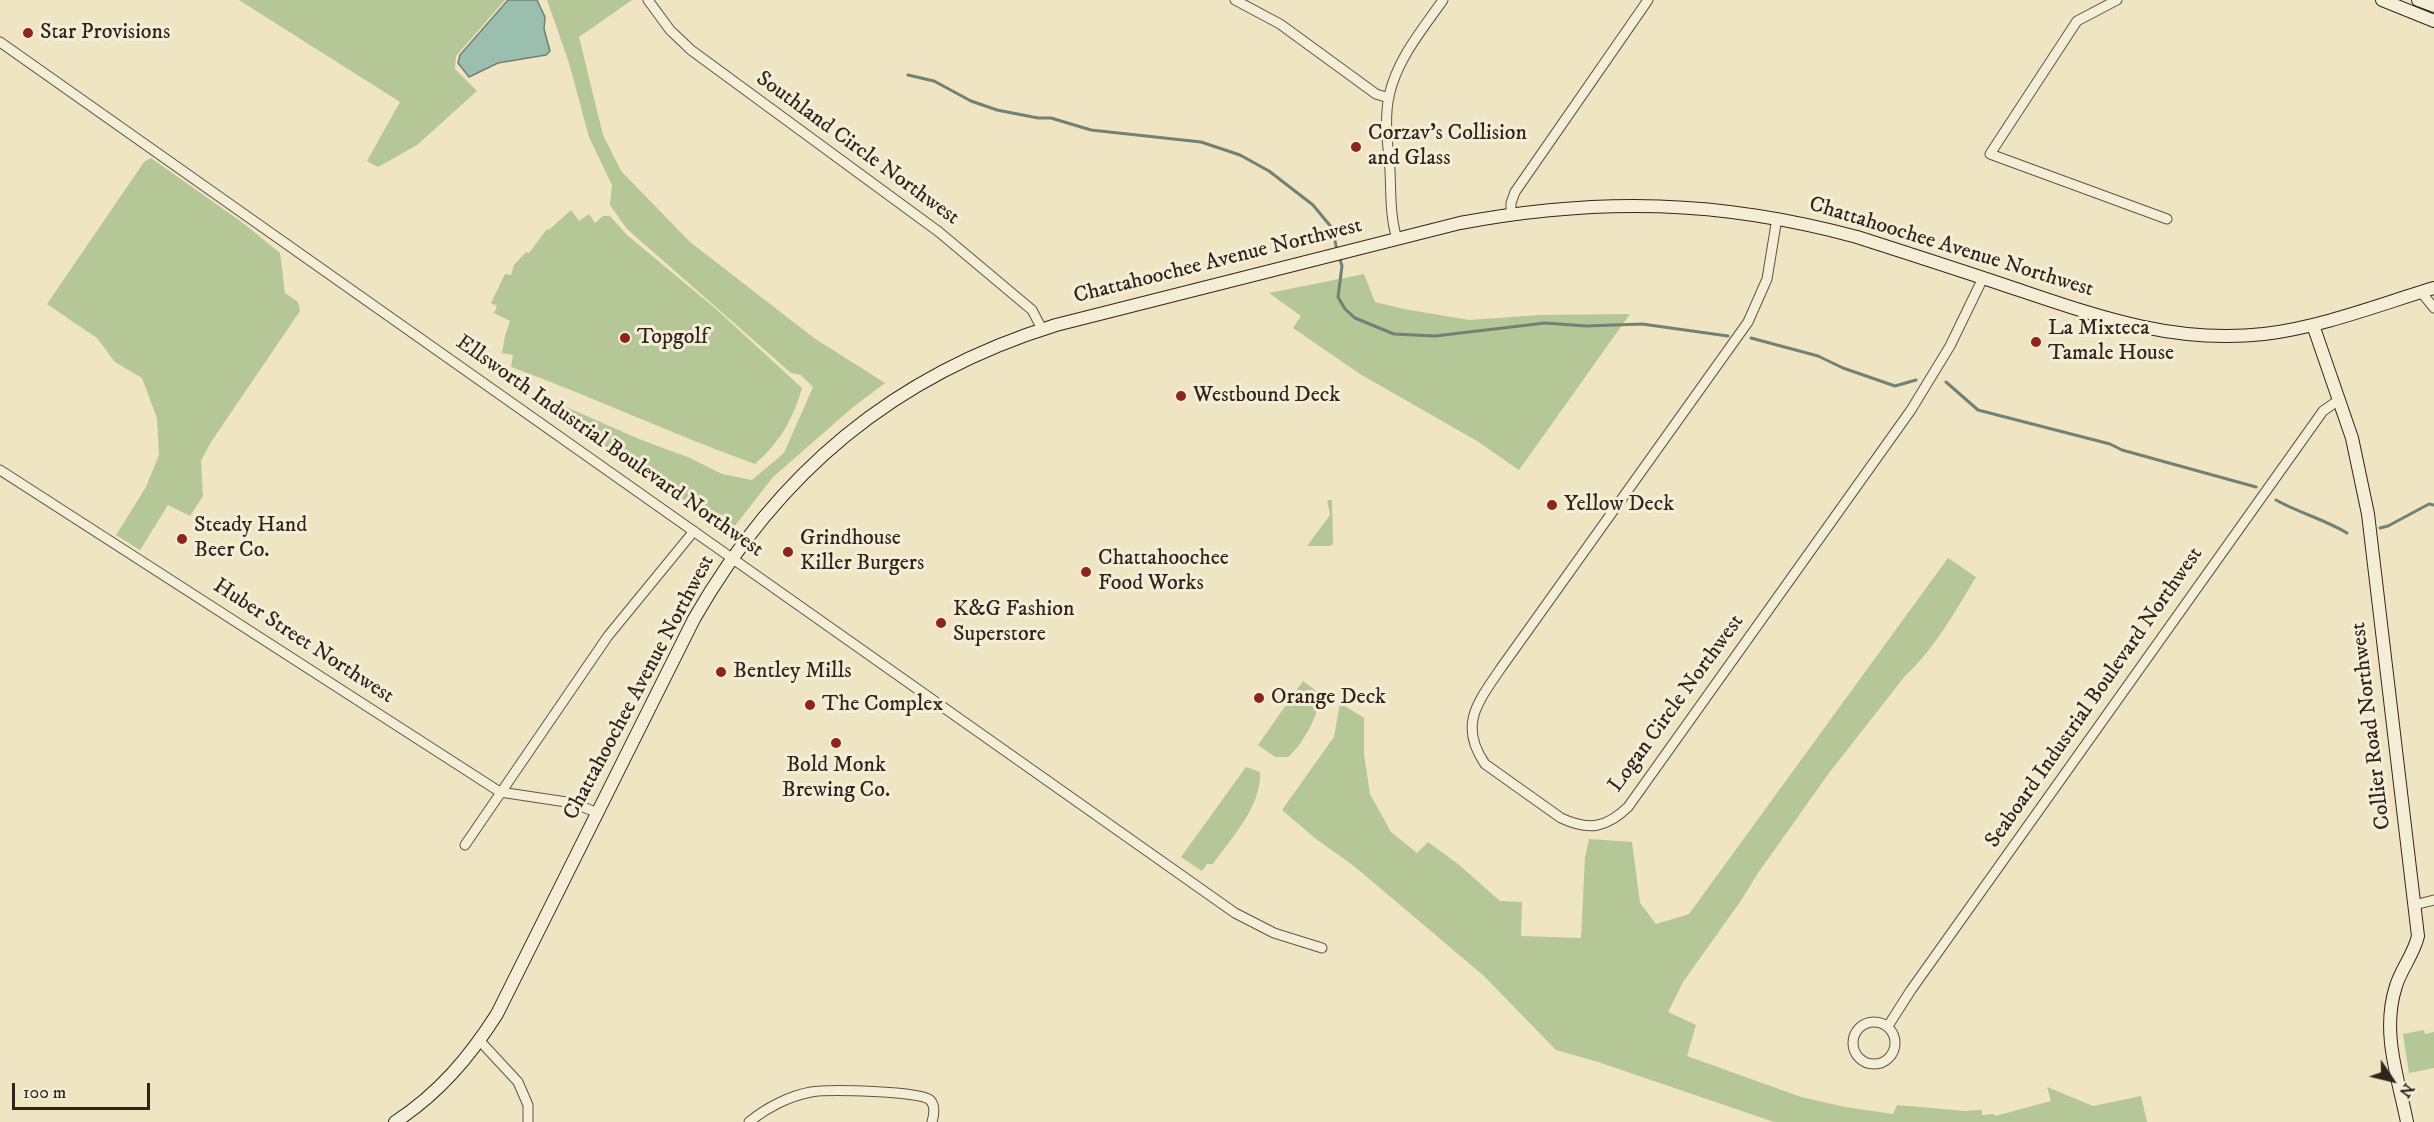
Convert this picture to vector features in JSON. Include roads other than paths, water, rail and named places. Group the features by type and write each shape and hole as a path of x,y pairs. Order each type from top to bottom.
{"street":[{"name":"Southland Circle Northwest","path":"648,0 670,30 691,50 939,232 1032,310 1042,329"},
{"path":"1235,0 1280,24 1376,94 1389,98"},
{"path":"1397,239 1392,219 1387,123 1389,98 1395,75 1406,54 1443,0"},
{"path":"1511,214 1511,202 1515,192 1648,0"},
{"path":"2117,0 2077,21 1990,154 2167,219"},
{"path":"2382,0 2434,21"},
{"path":"2418,0 2434,6"},
{"name":"Ellsworth Industrial Boulevard Northwest","path":"0,42 1236,913 1274,933 1322,948"},
{"name":"Chattahoochee Avenue Northwest","path":"395,1122 439,1088 480,1041 524,962 694,619 732,557 762,517 825,452 864,420 906,392 950,367 1042,329 1327,255 1511,214 1577,207 1644,205 1710,208 1777,218 1857,237 2101,318 2172,333 2242,336 2313,325 2434,288"},
{"name":"Logan Circle Northwest","path":"1777,218 1767,279 1759,302 1748,322 1501,669 1474,712 1471,727 1472,739 1485,764 1561,818 1575,825 1588,827 1604,824 1617,818 1628,807 1911,410 1950,346 1983,278"},
{"path":"2421,292 2434,308"},
{"name":"Collier Road Northwest","path":"2313,325 2352,438 2368,514 2418,936 2398,980 2389,1023 2390,1047 2407,1122"},
{"name":"Seaboard Industrial Boulevard Northwest","path":"1888,1026 1911,990 2323,411 2340,399"},
{"name":"Huber Street Northwest","path":"0,470 500,792 573,803 598,813"},
{"path":"465,846 608,636 694,531"},
{"path":"2414,905 2434,900"},
{"path":"1872,1021 1888,1026 1895,1036 1896,1043 1891,1056 1880,1064 1866,1063 1855,1054 1853,1040 1859,1027 1872,1021"},
{"path":"480,1041 518,1082 528,1105 528,1122"},
{"path":"749,1122 768,1109 810,1092 828,1090 900,1092 930,1100 934,1112 932,1122"}],"waterway":[{"path":"908,75 934,81 971,101 997,110 1038,118 1051,118 1091,130 1201,142 1240,155 1269,171 1313,205 1332,228 1337,250"},
{"path":"1339,256 1342,266 1338,297 1345,309 1355,318 1394,334 1435,336 1545,323 1586,326 1642,324 1728,336"},
{"path":"1751,338 1818,356 1843,368 1895,386 1916,380"},
{"path":"1946,382 1978,410 2110,444 2122,450 2256,487"},
{"path":"2276,500 2347,533"},
{"path":"2380,528 2429,504 2434,505"}],"place":[{"name":"Star Provisions","path":"28,33"},
{"name":"Corzav's Collision and Glass","path":"1356,147"},
{"name":"Topgolf","path":"625,338"},
{"name":"La Mixteca Tamale House","path":"2036,342"},
{"name":"Westbound Deck","path":"1181,396"},
{"name":"Yellow Deck","path":"1552,505"},
{"name":"Steady Hand Beer Co.","path":"182,539"},
{"name":"Grindhouse Killer Burgers","path":"788,552"},
{"name":"Chattahoochee Food Works","path":"1086,572"},
{"name":"K&G Fashion Superstore","path":"941,623"},
{"name":"Bentley Mills","path":"721,672"},
{"name":"Orange Deck","path":"1259,698"},
{"name":"The Complex","path":"810,705"},
{"name":"Bold Monk Brewing Co.","path":"836,743"}]}
